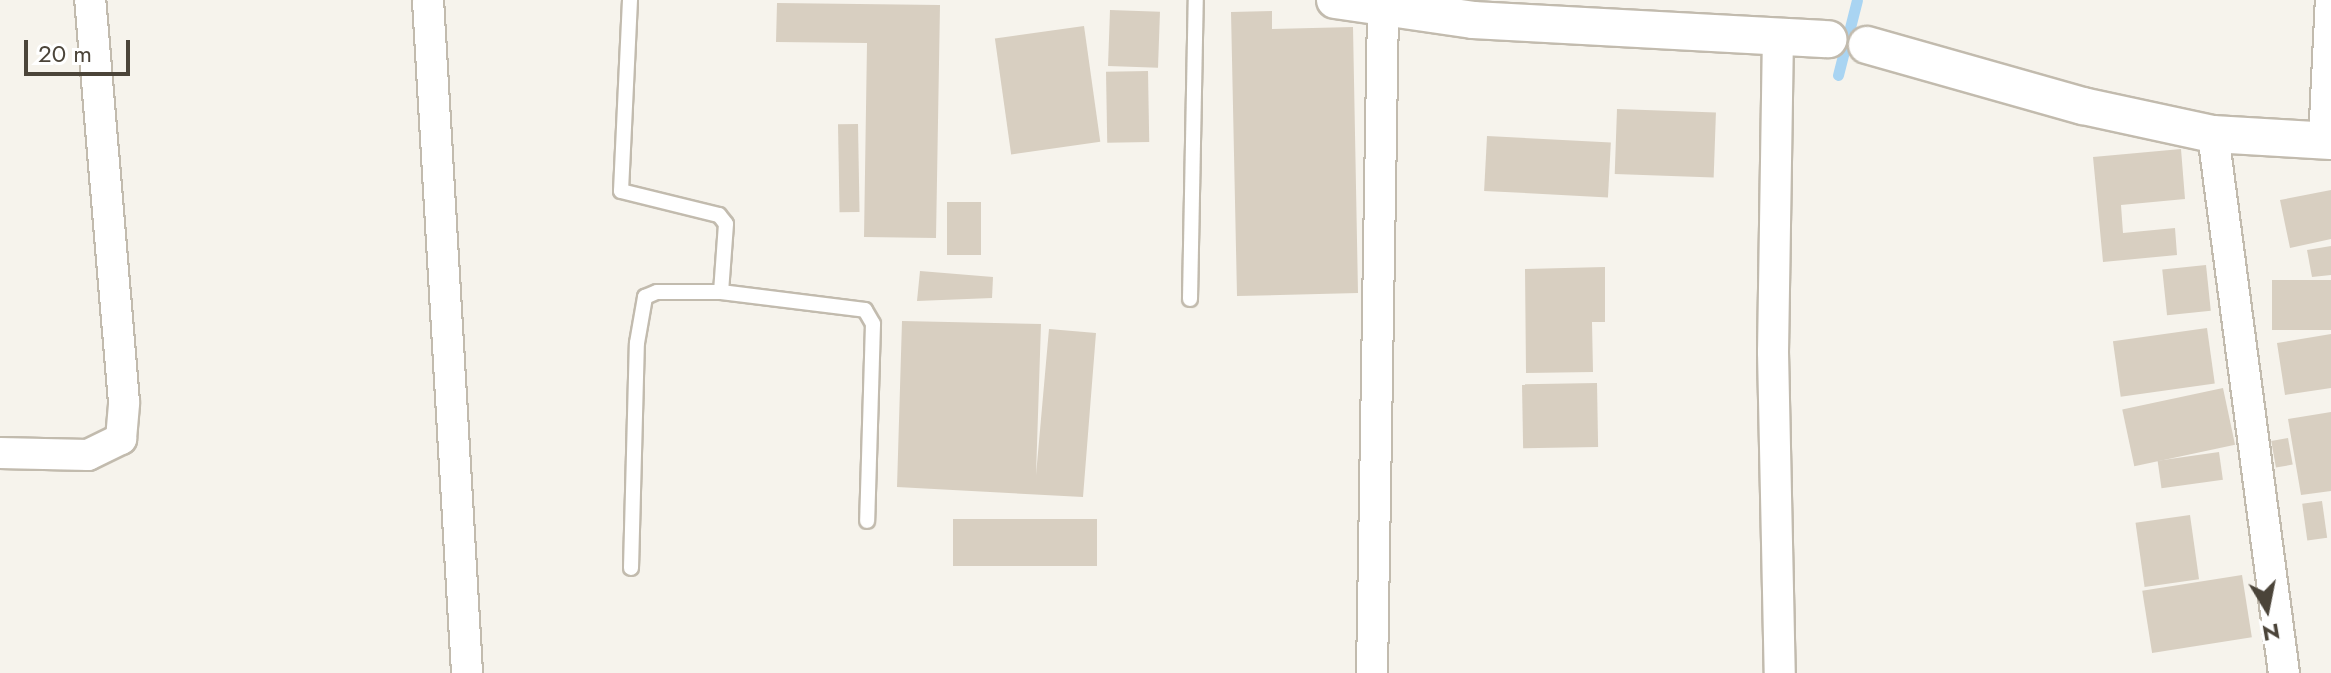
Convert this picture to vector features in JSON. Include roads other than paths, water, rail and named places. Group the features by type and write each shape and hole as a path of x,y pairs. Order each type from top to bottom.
{"street":[{"path":"0,453 88,455 121,439 124,402 90,0"},
{"path":"428,0 467,673"},
{"path":"1335,0 1383,7 1458,9 1828,39 1867,45 2083,106 2213,134 2327,141 2331,0"},
{"path":"1372,673 1383,7"},
{"path":"1778,34 1773,352 1780,673"},
{"path":"2213,134 2284,673"}],"lane":[{"path":"630,0 621,191 719,215 726,224 721,292"},
{"path":"1190,299 1196,0"},
{"path":"631,568 637,343 645,297 721,292 865,310 873,324 867,521"}],"waterway":[{"path":"1838,75 1857,0"}]}
